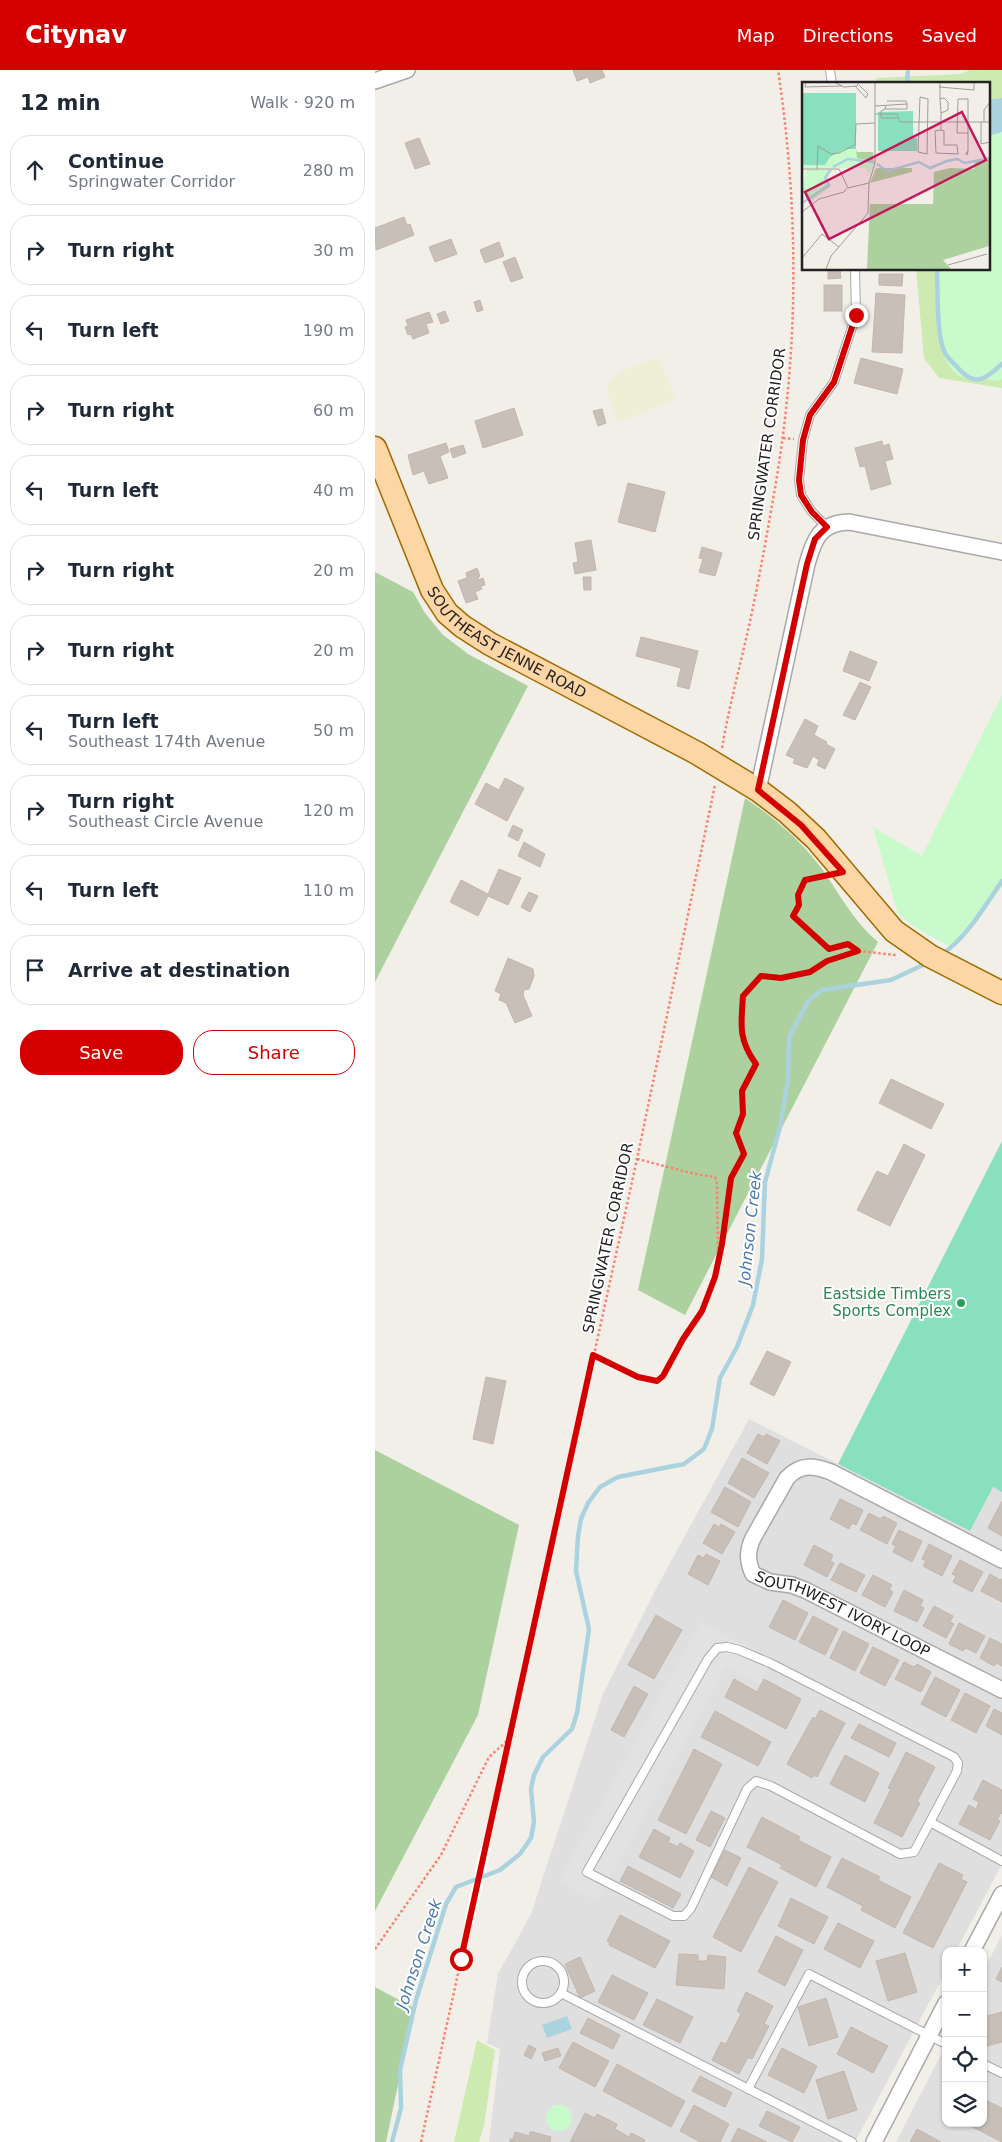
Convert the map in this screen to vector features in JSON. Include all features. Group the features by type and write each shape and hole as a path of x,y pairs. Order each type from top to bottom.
{"main road":[{"name":"SOUTHEAST JENNE ROAD","path":"375,448 422,568 432,590 447,613 490,644 719,764 758,790 801,825 879,916 912,945 1002,993"}],"street":[{"path":"375,81 407,70"},
{"path":"758,790 807,564 815,539 827,527 837,523 849,522 1002,552"},
{"name":"SOUTHWEST IVORY LOOP","path":"1002,1560 816,1466 805,1466 794,1471 787,1478 753,1538 748,1556 753,1574 760,1578 805,1590 1002,1690"},
{"path":"975,1947 1002,1894"},
{"path":"874,2142 942,2010"}],"lane":[{"path":"827,527 812,512 801,495 799,480 803,440 810,415 834,382 856,315 855,270"},
{"path":"727,1647 739,1650 770,1663 954,1757 958,1763 957,1771 930,1822 914,1852 900,1854 771,1786 756,1781 747,1790 691,1908 684,1916 673,1916 587,1872 708,1659 717,1648 727,1647"},
{"path":"930,1822 1002,1861"},
{"path":"539,1961 551,1962 560,1970 564,1981 561,1993 552,2001 540,2003 529,1998 522,1988 522,1976 529,1966 539,1961"},
{"path":"749,2089 809,1974 942,2042"},
{"path":"561,1993 852,2142"},
{"path":"987,2066 1002,2073"}],"path":[{"name":"SPRINGWATER CORRIDOR","path":"421,2142 637,1159 764,550 789,386 794,312 794,238 790,165 778,70"},
{"path":"843,872 805,880 798,895 799,905 793,916 829,949 848,944 858,951"},
{"path":"593,1355 638,1377 657,1381 663,1376 683,1339 702,1311 718,1262 731,1178 744,1154 736,1133 743,1114 742,1091 756,1064 745,1049 741,1026 743,996 761,976 781,978 810,972 827,961 858,951 901,956 912,945"},
{"path":"637,1159 690,1174 715,1177 717,1184 718,1262"},
{"path":"375,1949 441,1855 489,1757 508,1740"}],"shaded area":[{"path":"749,1419 970,1531 993,1487 1002,1491 1002,1864 958,1947 942,1947 942,1979 855,2142 489,2142 500,2049 487,2043 498,1974 531,1914 603,1694 658,1585"},
{"path":"701,1622 771,1660 758,1684 726,1667 597,1902 559,1881"},
{"path":"1002,1935 1002,2142 896,2142 942,2053 942,2127 987,2127 987,1964"}],"green space":[{"path":"970,70 1002,70 1002,388 939,378 924,358 916,270 989,270 989,82 877,82 876,78 960,74"},
{"path":"1002,98 1002,379 1000,381 962,377 953,371 946,360 938,329 935,270 989,270 989,101"},
{"path":"659,357 676,400 618,422 608,393 608,385 622,370"},
{"path":"375,572 413,592 425,613 442,634 468,654 528,686 375,982"},
{"path":"1002,695 1002,887 952,948 915,927 898,914 873,827 922,856"},
{"path":"745,798 775,820 803,846 819,865 853,915 878,942 685,1315 638,1290"},
{"name":"Eastside Timbers Sports Complex","path":"1002,1141 1002,1492 993,1487 970,1531 838,1464"},
{"path":"375,1450 519,1525 478,1715 375,1911"},
{"path":"375,1987 414,2008 386,2142 375,2142"},
{"path":"477,2040 495,2050 484,2126 479,2142 454,2142"},
{"path":"559,2105 569,2108 572,2118 569,2128 559,2131 549,2128 546,2118 549,2108"}],"water":[{"path":"1002,98 1002,132 989,136 989,100"},
{"path":"567,2016 572,2029 547,2038 542,2025"}],"pier":[{"path":"481,1845 491,1848 474,1924 464,1922"}],"building":[{"path":"573,70 602,70 605,77 590,83 588,77 577,81"},
{"path":"419,138 430,164 415,169 405,143"},
{"path":"404,217 407,225 410,224 414,235 376,250 375,228"},
{"path":"451,239 457,254 435,262 429,247"},
{"path":"499,242 504,256 485,263 480,250"},
{"path":"515,257 523,278 511,282 503,262"},
{"path":"828,270 840,270 841,278 828,279"},
{"path":"879,274 903,274 902,286 879,285"},
{"path":"824,285 842,285 842,311 824,311"},
{"path":"876,293 905,295 902,353 872,352"},
{"path":"480,300 483,310 477,312 474,302"},
{"path":"445,311 449,321 441,324 437,314"},
{"path":"429,312 433,322 426,324 429,333 413,339 411,334 408,335 405,327 408,326 406,320"},
{"path":"861,358 903,369 897,394 854,383"},
{"path":"514,408 523,435 483,448 475,421"},
{"path":"602,409 606,423 598,426 593,411"},
{"path":"882,441 883,446 889,444 893,459 885,461 891,484 871,490 865,466 860,467 855,448"},
{"path":"446,443 449,452 440,456 448,478 429,484 424,471 413,475 408,455"},
{"path":"463,445 466,453 453,458 450,449"},
{"path":"628,483 665,492 655,532 618,522"},
{"path":"591,540 596,570 575,574 573,563 578,562 575,543"},
{"path":"702,547 722,553 715,576 699,572 703,559 699,558"},
{"path":"477,568 480,576 478,577 479,580 483,578 485,585 481,586 482,589 475,592 478,599 466,603 458,581 467,578 466,573"},
{"path":"583,577 591,577 591,590 584,590"},
{"path":"641,637 698,651 689,689 677,686 681,668 636,656"},
{"path":"850,651 877,662 869,681 843,671"},
{"path":"860,682 871,687 855,720 843,715"},
{"path":"805,719 818,726 814,735 835,749 825,769 817,765 819,760 813,756 807,768 793,763 795,759 786,755"},
{"path":"505,778 524,788 507,821 475,804 486,783 499,790"},
{"path":"513,825 523,830 518,841 508,836"},
{"path":"524,842 545,854 540,867 518,856"},
{"path":"499,869 521,878 508,905 488,896 478,916 450,902 461,880 488,894"},
{"path":"529,892 538,896 530,912 521,907"},
{"path":"508,958 533,969 534,976 529,989 524,990 523,995 532,1016 515,1023 506,1003 499,1000 501,994 495,991"},
{"path":"891,1079 944,1104 931,1129 879,1103"},
{"path":"904,1144 925,1155 890,1226 857,1210 877,1171 888,1176"},
{"path":"767,1351 791,1362 774,1396 750,1384"},
{"path":"486,1377 506,1381 493,1444 473,1439"},
{"path":"758,1434 764,1437 766,1434 780,1441 767,1464 747,1453"},
{"path":"742,1458 769,1473 754,1498 728,1483"},
{"path":"725,1487 751,1502 738,1527 711,1512"},
{"path":"840,1499 863,1510 856,1525 852,1523 849,1529 830,1519"},
{"path":"1002,1501 1002,1536 988,1528"},
{"path":"869,1513 880,1519 883,1516 897,1523 887,1544 860,1530"},
{"path":"714,1524 719,1527 721,1524 735,1532 722,1554 703,1543"},
{"path":"899,1530 922,1541 912,1562 893,1552 896,1546 892,1544"},
{"path":"929,1544 952,1556 942,1576 923,1566 926,1561 922,1559"},
{"path":"814,1545 833,1555 830,1561 834,1563 827,1577 804,1565"},
{"path":"706,1554 720,1561 708,1585 688,1574 698,1555 704,1558"},
{"path":"960,1560 983,1572 972,1592 953,1582 956,1576 952,1574"},
{"path":"840,1563 865,1575 856,1592 831,1580"},
{"path":"990,1574 1000,1580 1002,1579 1002,1602 981,1591"},
{"path":"873,1575 892,1585 889,1590 893,1592 885,1607 862,1595"},
{"path":"904,1590 923,1600 920,1606 924,1608 917,1622 894,1611"},
{"path":"783,1600 808,1613 795,1640 769,1627"},
{"path":"934,1606 953,1616 950,1622 954,1624 946,1638 923,1626"},
{"path":"656,1615 682,1630 654,1679 628,1665"},
{"path":"813,1616 838,1629 825,1655 799,1642"},
{"path":"959,1623 985,1636 976,1653 966,1648 963,1651 949,1644"},
{"path":"843,1631 869,1644 855,1671 830,1658"},
{"path":"990,1638 1002,1644 1002,1666 997,1663 994,1666 980,1658"},
{"path":"873,1647 899,1660 885,1686 860,1673"},
{"path":"904,1662 914,1667 917,1664 931,1672 921,1692 895,1679"},
{"path":"935,1677 960,1690 946,1717 921,1704"},
{"path":"734,1679 757,1692 764,1679 801,1699 786,1729 725,1697"},
{"path":"634,1686 648,1694 624,1737 611,1730"},
{"path":"965,1693 990,1706 976,1733 951,1720"},
{"path":"994,1709 1002,1713 1002,1735 986,1726"},
{"path":"820,1710 845,1723 817,1777 814,1775 812,1778 787,1764 813,1717 815,1719"},
{"path":"715,1711 771,1742 758,1766 701,1737"},
{"path":"859,1724 896,1743 889,1757 851,1738"},
{"path":"694,1749 722,1764 686,1834 658,1820"},
{"path":"906,1752 935,1767 917,1802 920,1803 902,1837 874,1823 891,1789 888,1788"},
{"path":"845,1755 879,1773 865,1802 830,1784"},
{"path":"983,1780 1002,1790 1002,1814 997,1820 1000,1821 990,1840 959,1824 969,1805 976,1809 979,1802 973,1799"},
{"path":"711,1811 725,1818 710,1847 696,1840"},
{"path":"762,1817 800,1837 798,1840 831,1857 816,1887 780,1868 782,1865 747,1847"},
{"path":"654,1829 670,1838 668,1842 678,1847 680,1843 694,1851 680,1878 639,1857"},
{"path":"725,1850 741,1858 727,1886 711,1877"},
{"path":"842,1858 880,1877 878,1880 911,1897 895,1928 861,1910 863,1906 827,1887"},
{"path":"939,1863 963,1875 961,1879 967,1882 933,1948 903,1933"},
{"path":"628,1866 681,1894 673,1908 620,1881"},
{"path":"749,1867 778,1882 741,1952 713,1937"},
{"path":"791,1898 828,1917 814,1944 778,1926"},
{"path":"620,1915 670,1941 655,1968 609,1945 610,1943 607,1941"},
{"path":"838,1923 874,1941 860,1968 824,1949"},
{"path":"776,1936 803,1950 785,1986 758,1972"},
{"path":"905,1953 917,1992 888,2001 876,1961"},
{"path":"679,1954 698,1955 698,1961 707,1961 708,1955 726,1957 724,1989 676,1985"},
{"path":"580,1957 595,1991 580,1998 565,1964"},
{"path":"1002,1967 1002,1982 996,1979"},
{"path":"612,1975 648,1993 634,2020 598,2002"},
{"path":"746,1992 773,2006 764,2024 769,2026 752,2059 748,2057 739,2074 712,2060 721,2042 726,2044 741,2014 737,2011"},
{"path":"826,1998 838,2037 809,2046 798,2007"},
{"path":"657,1999 693,2017 680,2043 643,2025"},
{"path":"1002,2012 1002,2042 987,2046 987,2016"},
{"path":"588,2018 620,2035 613,2049 580,2033"},
{"path":"851,2027 888,2046 873,2073 837,2054"},
{"path":"573,2042 609,2061 595,2087 559,2068"},
{"path":"529,2045 536,2049 531,2059 524,2055"},
{"path":"558,2048 561,2056 545,2061 542,2053"},
{"path":"782,2048 817,2066 804,2093 768,2075"},
{"path":"617,2064 685,2101 671,2127 603,2091"},
{"path":"844,2071 857,2110 828,2119 816,2080"},
{"path":"700,2076 732,2093 725,2107 692,2091"},
{"path":"987,2101 1002,2108 1002,2142 973,2127 987,2127"},
{"path":"694,2105 729,2124 720,2142 700,2142 680,2131"},
{"path":"767,2111 800,2127 792,2142 759,2126"},
{"path":"585,2113 595,2118 597,2114 617,2124 615,2129 629,2137 631,2133 645,2140 644,2142 570,2142"},
{"path":"738,2128 767,2142 731,2142"},
{"path":"917,2129 941,2142 910,2142"},
{"path":"515,2132 529,2136 530,2132 533,2132 551,2137 550,2142 510,2142"}],"waterway":[{"name":"Johnson Creek","path":"907,82 908,70"},
{"name":"Johnson Creek","path":"937,270 940,336 946,355 966,375 977,379 982,379 1002,364"},
{"name":"Johnson Creek","path":"942,954 959,940 1002,881"},
{"name":"Johnson Creek","path":"392,2142 401,2108 400,2070 416,2000 446,1904 456,1887 500,1870 520,1854 531,1838 534,1822 531,1789 534,1775 543,1757 572,1729 577,1713 589,1629 576,1571 578,1536 581,1519 588,1503 600,1487 618,1477 684,1464 704,1449 712,1429 720,1378 737,1347 753,1305 762,1259 765,1182 780,1127 788,1080 789,1037 809,1000 822,990 891,980 927,963"}],"place":[{"name":"Eastside Timbers Sports Complex","path":"961,1303"}],"route":[{"path":"461,1959 593,1355 605,1359 638,1377 657,1381 663,1376 683,1339 702,1311 715,1277 722,1244 731,1178 744,1154 736,1133 743,1114 742,1091 756,1064 745,1049 741,1026 743,996 761,976 781,978 810,972 827,961 858,951 848,944 829,949 793,916 799,905 798,895 805,880 843,872 801,825 758,790 807,564 815,539 827,527 812,512 801,495 799,480 803,440 810,415 834,382 856,315"}]}
